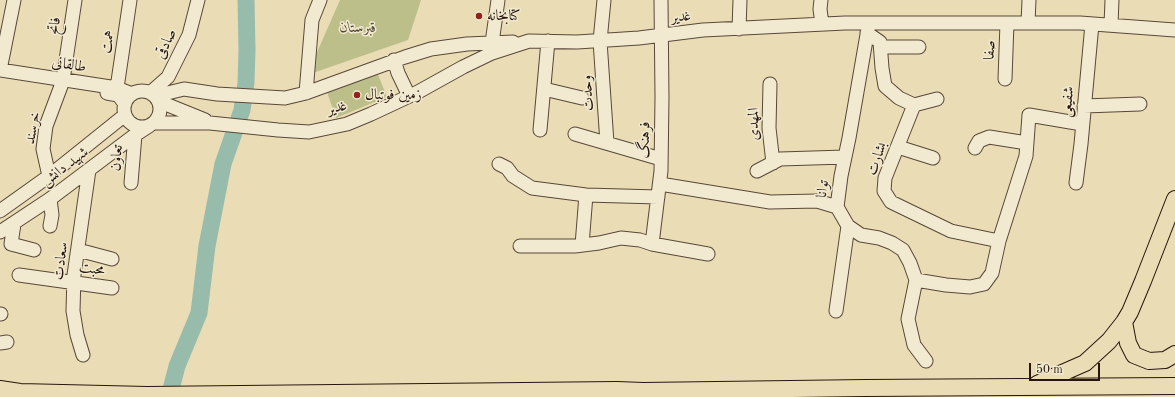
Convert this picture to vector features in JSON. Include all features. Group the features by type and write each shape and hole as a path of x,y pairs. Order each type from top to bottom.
{"main road":[{"path":"1033,386 1085,363 1110,341 1130,312 1175,199"},
{"path":"1124,322 1128,343 1134,355 1149,361 1165,360 1175,354"},
{"path":"0,390 20,392 148,395 195,393 642,394 1033,386 1175,386"}],"street":[{"path":"0,70 14,0"},
{"name":"فاتح","path":"62,83 75,0"},
{"name":"همت","path":"117,88 130,0"},
{"name":"صادقی","path":"154,97 168,77 189,35 198,0"},
{"path":"306,93 312,20 320,0"},
{"path":"492,42 498,0"},
{"path":"600,41 604,0"},
{"name":"فرهنگ","path":"652,244 660,184 661,159 661,0"},
{"path":"739,29 740,0"},
{"path":"1028,23 1029,0"},
{"path":"1111,25 1112,0"},
{"path":"822,1 820,9 822,24"},
{"name":"غدیر","path":"210,122 253,128 309,132 347,124 409,96 492,53 529,41 600,41 661,36 702,30 822,24 868,28 1007,23 1092,24 1175,30"},
{"name":"صفا","path":"1005,78 1007,23"},
{"name":"شفیعی","path":"1076,183 1092,24"},
{"path":"868,28 880,42 885,86 899,98 914,105 937,99"},
{"name":"توانا","path":"868,28 841,176 837,207 848,226 861,236 879,238 904,250 916,280"},
{"path":"154,97 184,89 217,94 285,98 306,93 394,60 431,49 467,44 529,41"},
{"name":"وحدت","path":"600,41 607,144"},
{"path":"540,130 548,42"},
{"path":"880,47 919,47"},
{"path":"394,60 398,73 409,96"},
{"name":"طالقانی","path":"0,70 118,95 127,104"},
{"name":"طالقانی","path":"0,77 117,88 127,104"},
{"name":"خرسند","path":"49,176 43,149 46,126 62,83"},
{"name":"المهدی","path":"770,84 769,128 773,163"},
{"path":"544,89 582,98"},
{"path":"144,91 210,122 137,127 128,120 127,104 138,92 144,91"},
{"path":"151,125 158,119 160,113 160,107 154,97"},
{"name":"شهید دانش","path":"0,211 49,176 127,104"},
{"path":"1084,106 1140,104"},
{"name":"بشارت","path":"914,105 885,178 884,191 891,202 951,231 1000,241"},
{"path":"926,361 914,344 908,319 916,280 970,287 984,284 992,273 1000,241 1026,156 1029,115 1082,124"},
{"name":"شهید دانش","path":"0,232 50,199 135,135 151,125"},
{"path":"575,134 661,159"},
{"name":"تعاون","path":"132,183 135,135"},
{"path":"976,148 979,141 988,137 1027,144"},
{"path":"898,147 933,158"},
{"path":"757,171 780,159 845,157"},
{"path":"499,164 507,168 514,176 532,188 586,195 658,197"},
{"name":"سعادت","path":"83,355 77,335 73,311 74,282 89,170"},
{"path":"660,184 770,202 817,201 837,207"},
{"path":"582,245 586,195"},
{"path":"50,199 52,215 50,226"},
{"path":"14,224 11,244 34,250"},
{"path":"836,311 848,226"},
{"path":"520,246 575,246 621,238 640,240 652,244 708,254"},
{"path":"78,250 112,259"},
{"name":"محبت","path":"19,275 112,288"}],"green space":[{"name":"قبرستان","path":"340,0 421,0 408,40 307,75"},
{"name":"زمین فوتبال","path":"377,72 387,97 336,118 327,92"}],"waterway":[{"path":"169,397 177,366 199,313 207,246 223,164 242,110 246,83 246,0"}],"place":[{"name":"کتابخانه","path":"479,16"},
{"name":"زمین فوتبال","path":"357,95"}]}
